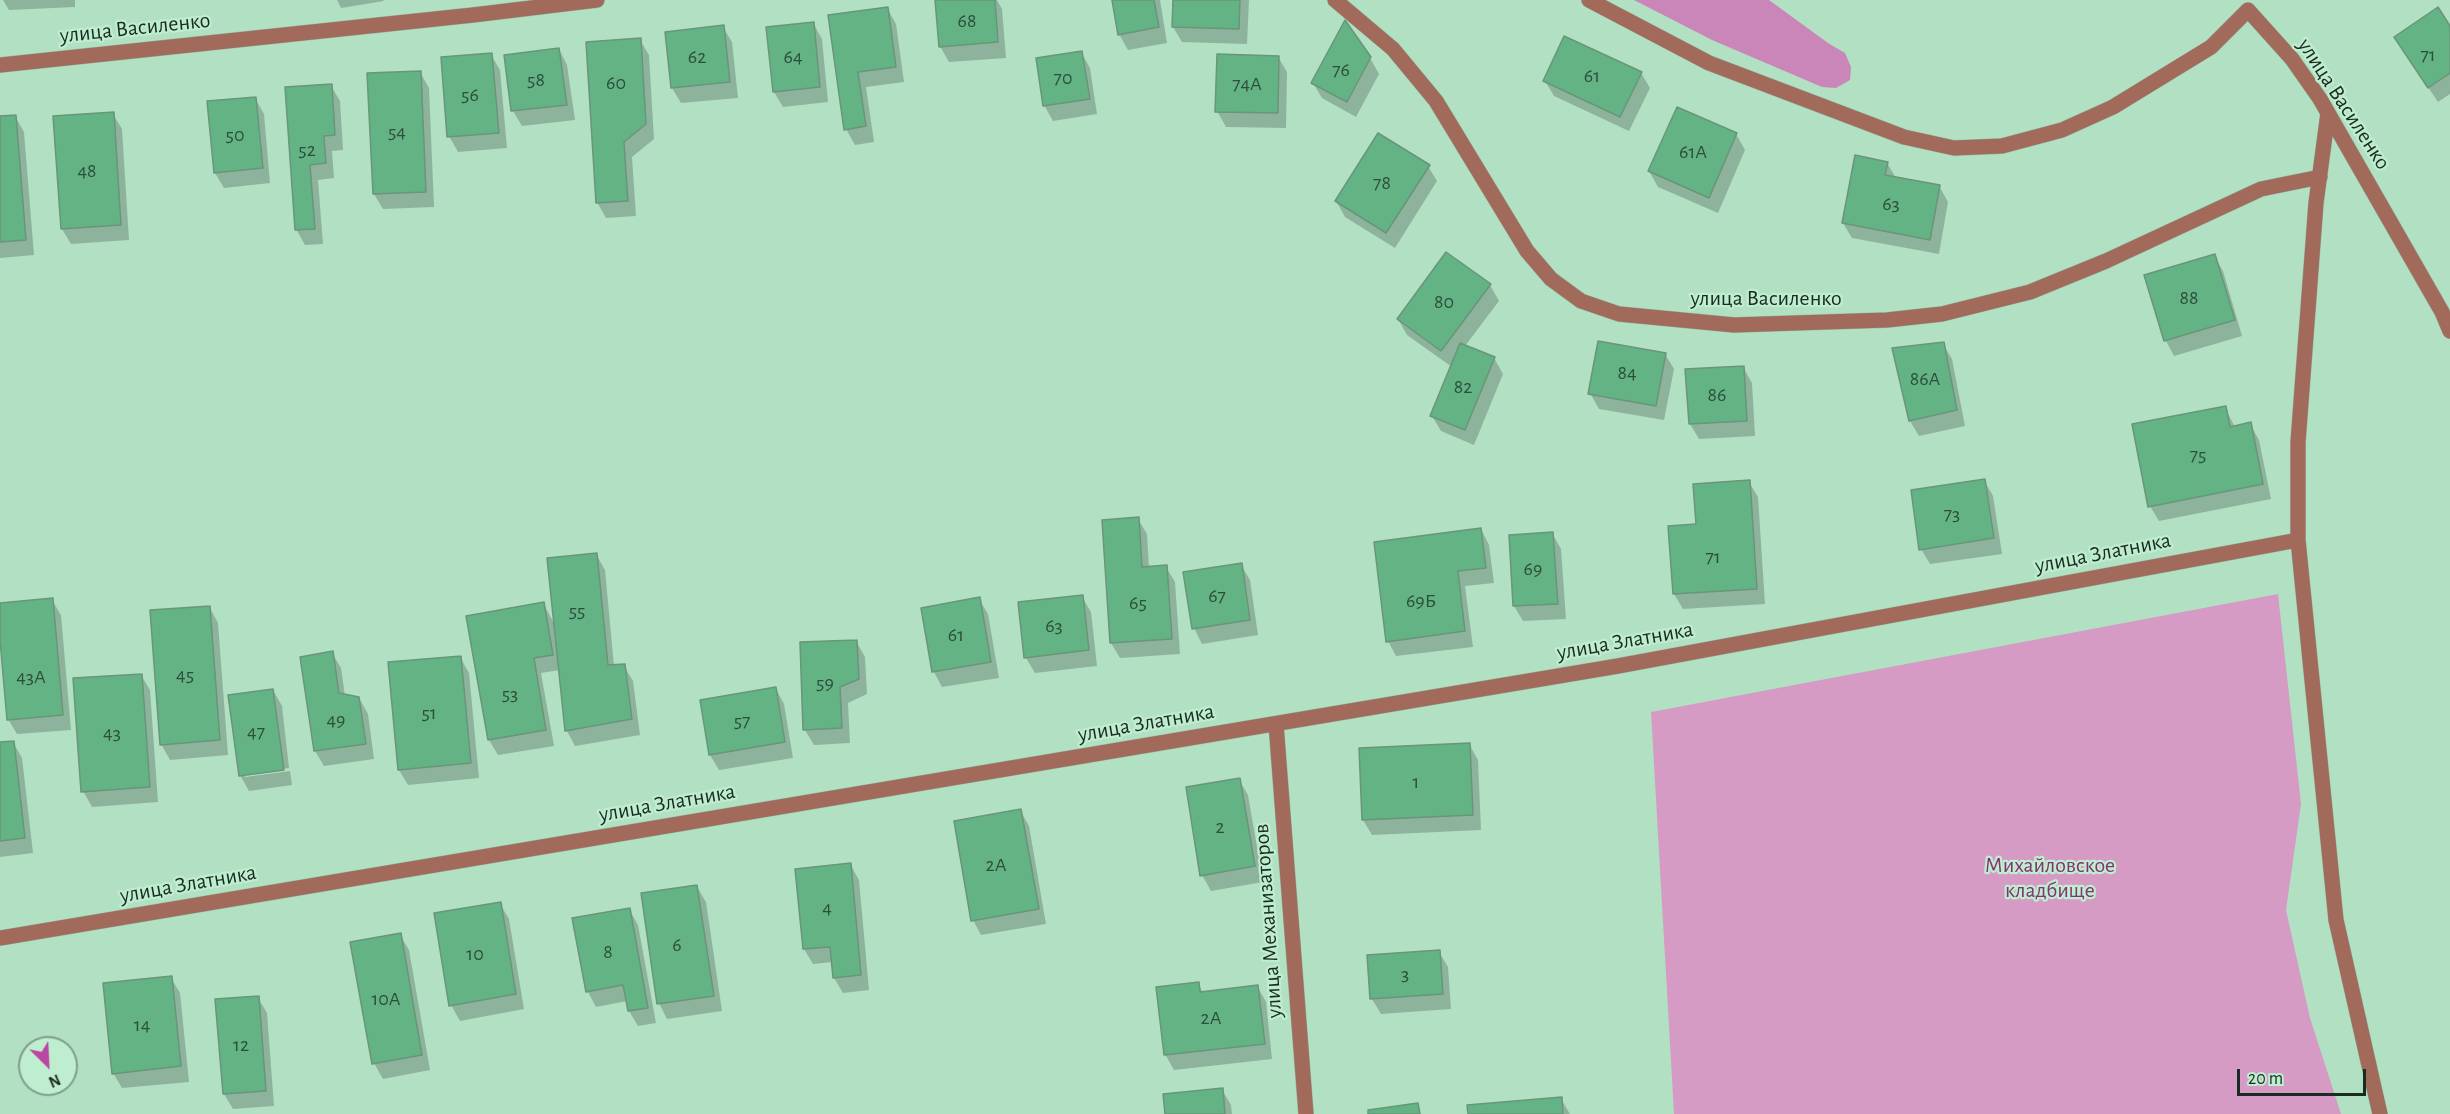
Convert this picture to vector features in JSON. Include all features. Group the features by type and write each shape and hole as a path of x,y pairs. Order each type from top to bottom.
{"street":[{"name":"улица Василенко","path":"0,65 597,0"},
{"name":"улица Василенко","path":"1335,0 1393,49 1436,101 1527,251 1551,279 1581,301 1619,314 1734,325 1887,320 1942,314 2030,292 2106,261 2261,189 2319,177"},
{"name":"улица Василенко","path":"1589,0 1709,63 1904,138 1954,148 2002,146 2022,141 2062,130 2113,107 2211,46 2243,5 2292,59 2328,113 2442,312 2450,331"},
{"path":"2328,113 2319,177 2298,442 2298,540 2336,920 2380,1114"},
{"name":"улица Златника","path":"0,938 1630,664 2298,540"},
{"name":"улица Механизаторов","path":"1276,724 1306,1114"}],"green space":[{"name":"Михайловское кладбище","path":"2278,594 2301,804 2286,910 2310,1018 2341,1114 1674,1114 1651,712"}],"shaded area":[{"path":"1634,0 1769,0 1845,53 1851,67 1850,80 1836,88 1822,87 1712,40"}],"building":[{"path":"935,0 995,0 998,42 939,47"},
{"path":"1112,0 1154,0 1159,27 1118,35"},
{"path":"1173,0 1240,0 1239,29 1172,27"},
{"path":"888,7 896,67 858,72 866,126 844,130 828,15"},
{"path":"2438,7 2450,26 2450,73 2428,88 2394,37"},
{"path":"1345,20 1371,57 1347,102 1311,83"},
{"path":"814,22 820,87 773,92 766,27"},
{"path":"724,25 730,82 671,88 665,32"},
{"path":"1564,36 1642,72 1620,117 1543,81"},
{"path":"641,38 646,124 624,142 628,201 596,203 586,42"},
{"path":"559,48 567,105 511,111 504,55"},
{"path":"1082,51 1090,99 1043,106 1036,58"},
{"path":"492,53 499,133 447,137 441,57"},
{"path":"1217,54 1279,56 1278,113 1215,112"},
{"path":"421,71 426,192 373,194 367,73"},
{"path":"332,84 335,135 324,136 326,163 310,165 315,229 295,230 285,87"},
{"path":"256,97 263,168 214,173 207,101"},
{"path":"1677,107 1737,133 1709,198 1648,171"},
{"path":"114,112 121,225 61,229 53,116"},
{"path":"16,115 26,240 0,242 0,116"},
{"path":"1378,133 1430,165 1386,233 1335,201"},
{"path":"1855,155 1888,162 1885,175 1940,185 1930,240 1842,223"},
{"path":"1446,252 1491,284 1441,351 1397,319"},
{"path":"2215,254 2235,320 2164,341 2144,275"},
{"path":"1598,341 1666,353 1656,406 1588,394"},
{"path":"1944,342 1957,410 1909,421 1892,348"},
{"path":"1460,343 1495,357 1465,430 1430,416"},
{"path":"1744,366 1747,421 1689,424 1685,369"},
{"path":"2226,406 2230,427 2251,422 2263,484 2148,507 2132,424"},
{"path":"1985,479 1994,538 1919,550 1911,490"},
{"path":"1750,480 1757,589 1673,594 1668,526 1696,524 1693,484"},
{"path":"1139,517 1142,567 1167,565 1172,639 1110,643 1102,520"},
{"path":"1481,528 1486,568 1458,571 1465,631 1386,642 1374,542"},
{"path":"1553,532 1558,604 1513,606 1509,535"},
{"path":"597,553 608,665 625,664 632,719 565,731 547,558"},
{"path":"1242,563 1250,620 1192,629 1183,572"},
{"path":"1083,595 1089,650 1024,658 1018,602"},
{"path":"980,597 991,662 932,672 921,608"},
{"path":"53,598 63,715 7,720 0,640 0,603"},
{"path":"544,602 553,655 534,658 546,730 488,740 466,616"},
{"path":"210,606 220,740 160,745 150,610"},
{"path":"857,640 859,679 840,687 842,728 803,730 800,642"},
{"path":"333,651 339,693 359,697 366,744 314,751 300,657"},
{"path":"461,656 471,763 398,770 388,662"},
{"path":"142,674 150,787 81,792 73,678"},
{"path":"776,687 785,742 709,755 700,700"},
{"path":"273,689 284,770 239,776 228,695"},
{"path":"14,741 25,838 0,841 0,742"},
{"path":"1470,743 1473,815 1362,820 1359,748"},
{"path":"1240,778 1255,866 1200,876 1186,787"},
{"path":"1021,809 1039,909 971,921 954,821"},
{"path":"851,863 861,975 833,978 830,947 803,949 795,869"},
{"path":"697,885 714,996 657,1004 641,893"},
{"path":"501,902 516,994 449,1006 434,913"},
{"path":"630,908 648,1008 628,1011 623,985 586,992 572,918"},
{"path":"401,933 422,1055 372,1064 350,942"},
{"path":"1440,950 1443,994 1370,999 1367,955"},
{"path":"172,976 181,1066 112,1074 103,983"},
{"path":"1199,982 1200,992 1258,985 1265,1044 1164,1055 1156,987"},
{"path":"259,996 266,1091 223,1094 215,999"},
{"path":"1223,1088 1225,1114 1165,1114 1163,1094"},
{"path":"1562,1097 1563,1114 1468,1114 1467,1105"},
{"path":"1418,1103 1420,1114 1368,1114 1368,1110"}]}
